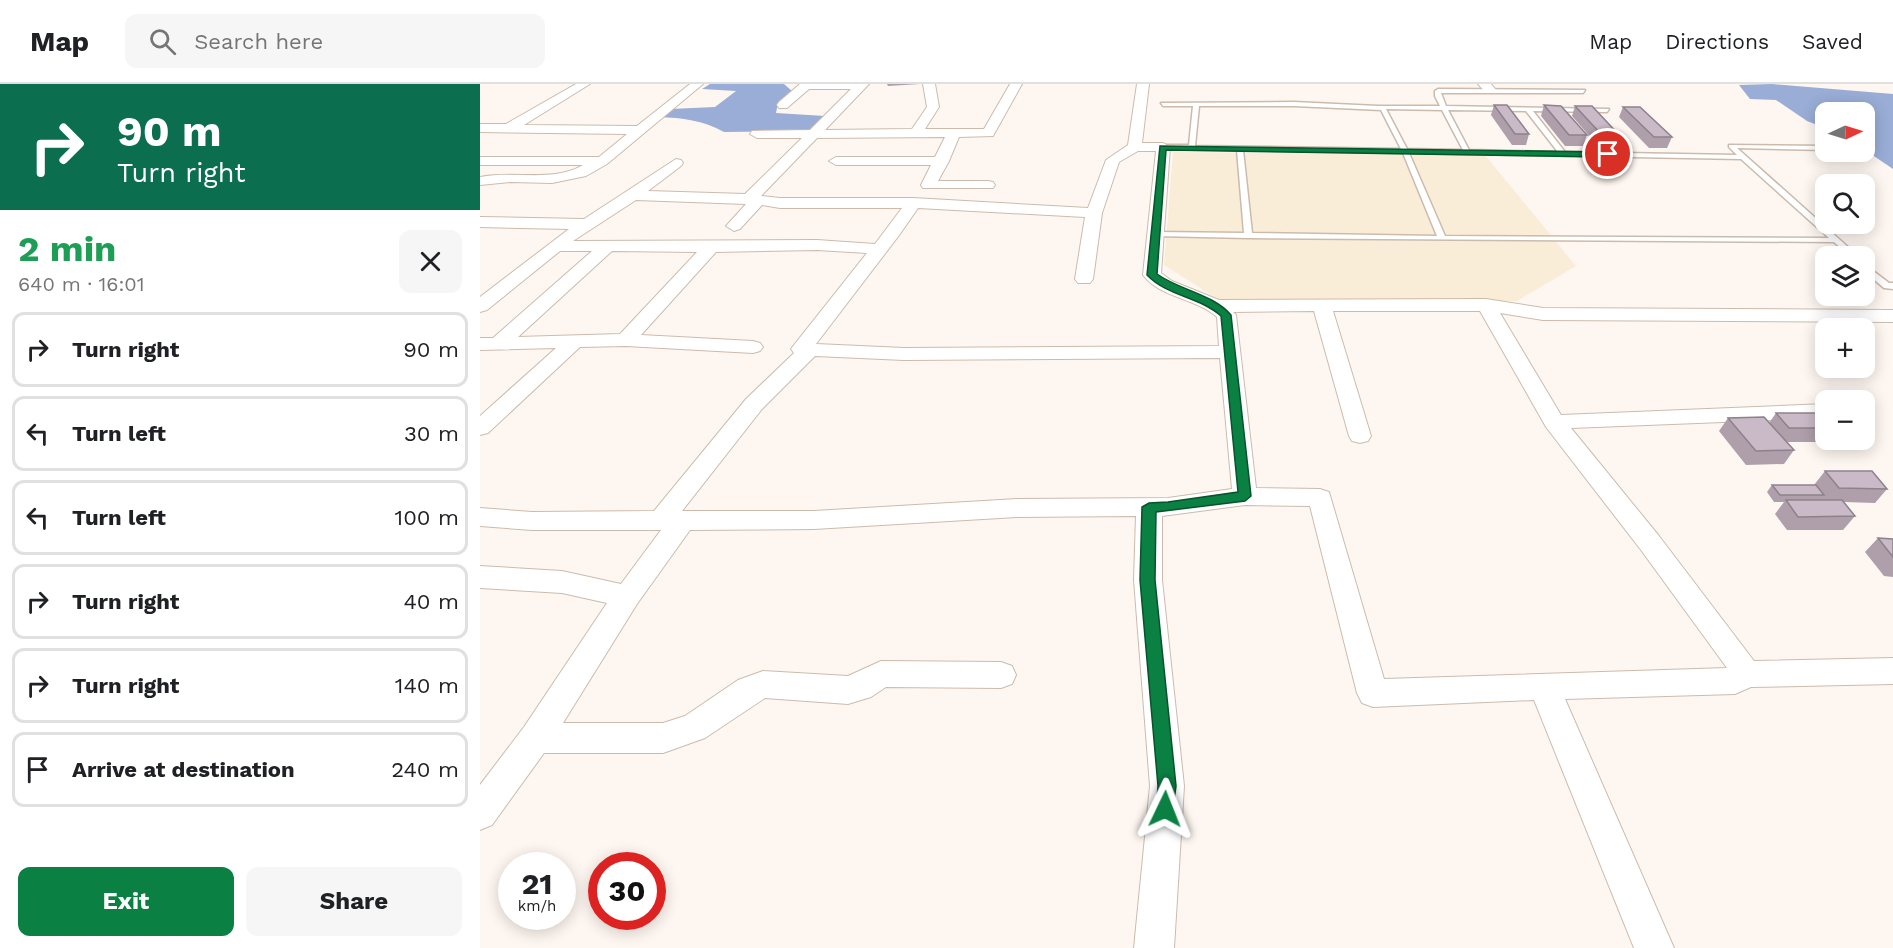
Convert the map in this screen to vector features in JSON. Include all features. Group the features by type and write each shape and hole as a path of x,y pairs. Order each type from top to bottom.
{"street":[{"path":"489,139 584,84"},
{"path":"480,182 499,178 564,179 583,174 697,84"},
{"path":"783,105 807,84 862,85"},
{"path":"915,135 933,107 929,84"},
{"path":"757,134 988,133 1016,84"},
{"path":"1135,147 1143,84"},
{"path":"734,226 753,199 862,85"},
{"path":"480,128 641,130"},
{"path":"954,133 928,185 988,185"},
{"path":"1084,279 1094,213 1113,160 1135,147 1163,147 1152,275 1166,285 1216,306 1226,315 1245,496"},
{"path":"480,161 602,161"},
{"path":"836,161 942,161"},
{"path":"480,306 556,246 633,195 676,163"},
{"path":"633,195 753,199 780,203 912,203 1094,213"},
{"path":"912,203 880,249 801,349 904,354 1230,352"},
{"path":"480,222 588,224"},
{"path":"556,246 817,245 880,249"},
{"path":"489,344 607,247"},
{"path":"626,340 711,247"},
{"path":"1322,304 1360,436"},
{"path":"1216,306 1486,305 1543,315 1893,316"},
{"path":"1486,305 1554,422 1650,543 1740,662 1745,674"},
{"path":"489,344 626,340 753,347"},
{"path":"480,428 574,342"},
{"path":"480,813 536,738 627,596 671,521 754,404 810,349"},
{"path":"1554,422 1815,411"},
{"path":"480,517 532,521 814,520 1005,509 1168,507 1245,496 1320,498 1372,693 1713,682 1735,681 1745,674 1893,670"},
{"path":"1149,507 1148,580 1167,786 1154,948"},
{"path":"480,577 562,582 627,596"},
{"path":"536,738 663,738 694,728 749,690 763,684 848,690 860,687 881,674 1001,675"},
{"path":"1544,686 1654,948"}],"lane":[{"path":"1467,152 1443,107 1438,91 1487,87 1583,91"},
{"path":"1163,104 1607,110"},
{"path":"1192,148 1196,104"},
{"path":"1380,107 1386,110 1442,238"},
{"path":"1528,109 1563,154"},
{"path":"1815,148 1731,146 1843,246"},
{"path":"1163,147 1743,157"},
{"path":"1240,149 1248,236"},
{"path":"1155,234 1836,240"},
{"path":"1875,276 1887,286 1893,286"}],"shaded area":[{"path":"1173,152 1485,155 1576,266 1517,301 1219,300 1164,265"}],"water":[{"path":"710,84 784,84 792,91 778,103 776,113 825,116 808,131 724,132 692,120 659,117 670,109 715,107 736,91 702,89"},
{"path":"1772,84 1893,94 1893,169 1875,157 1875,102 1815,102 1815,124 1776,100 1750,99 1739,85"}],"building":[{"path":"1494,105 1507,105 1529,134 1515,134"},
{"path":"1544,105 1561,106 1587,135 1569,135"},
{"path":"1575,106 1592,106 1620,136 1602,135"},
{"path":"1623,107 1640,107 1672,137 1654,137"},
{"path":"1776,413 1815,413 1815,428 1789,428"},
{"path":"1764,417 1794,450 1756,451 1728,418"},
{"path":"1825,471 1872,471 1887,489 1839,488"},
{"path":"1772,485 1816,485 1824,495 1780,495"},
{"path":"1786,500 1842,500 1855,516 1798,517"},
{"path":"1878,538 1893,539 1893,557"}],"route":[{"path":"1165,809 1167,786 1148,580 1149,507 1168,507 1245,496 1226,315 1216,306 1166,285 1152,275 1163,147 1608,154"}]}
